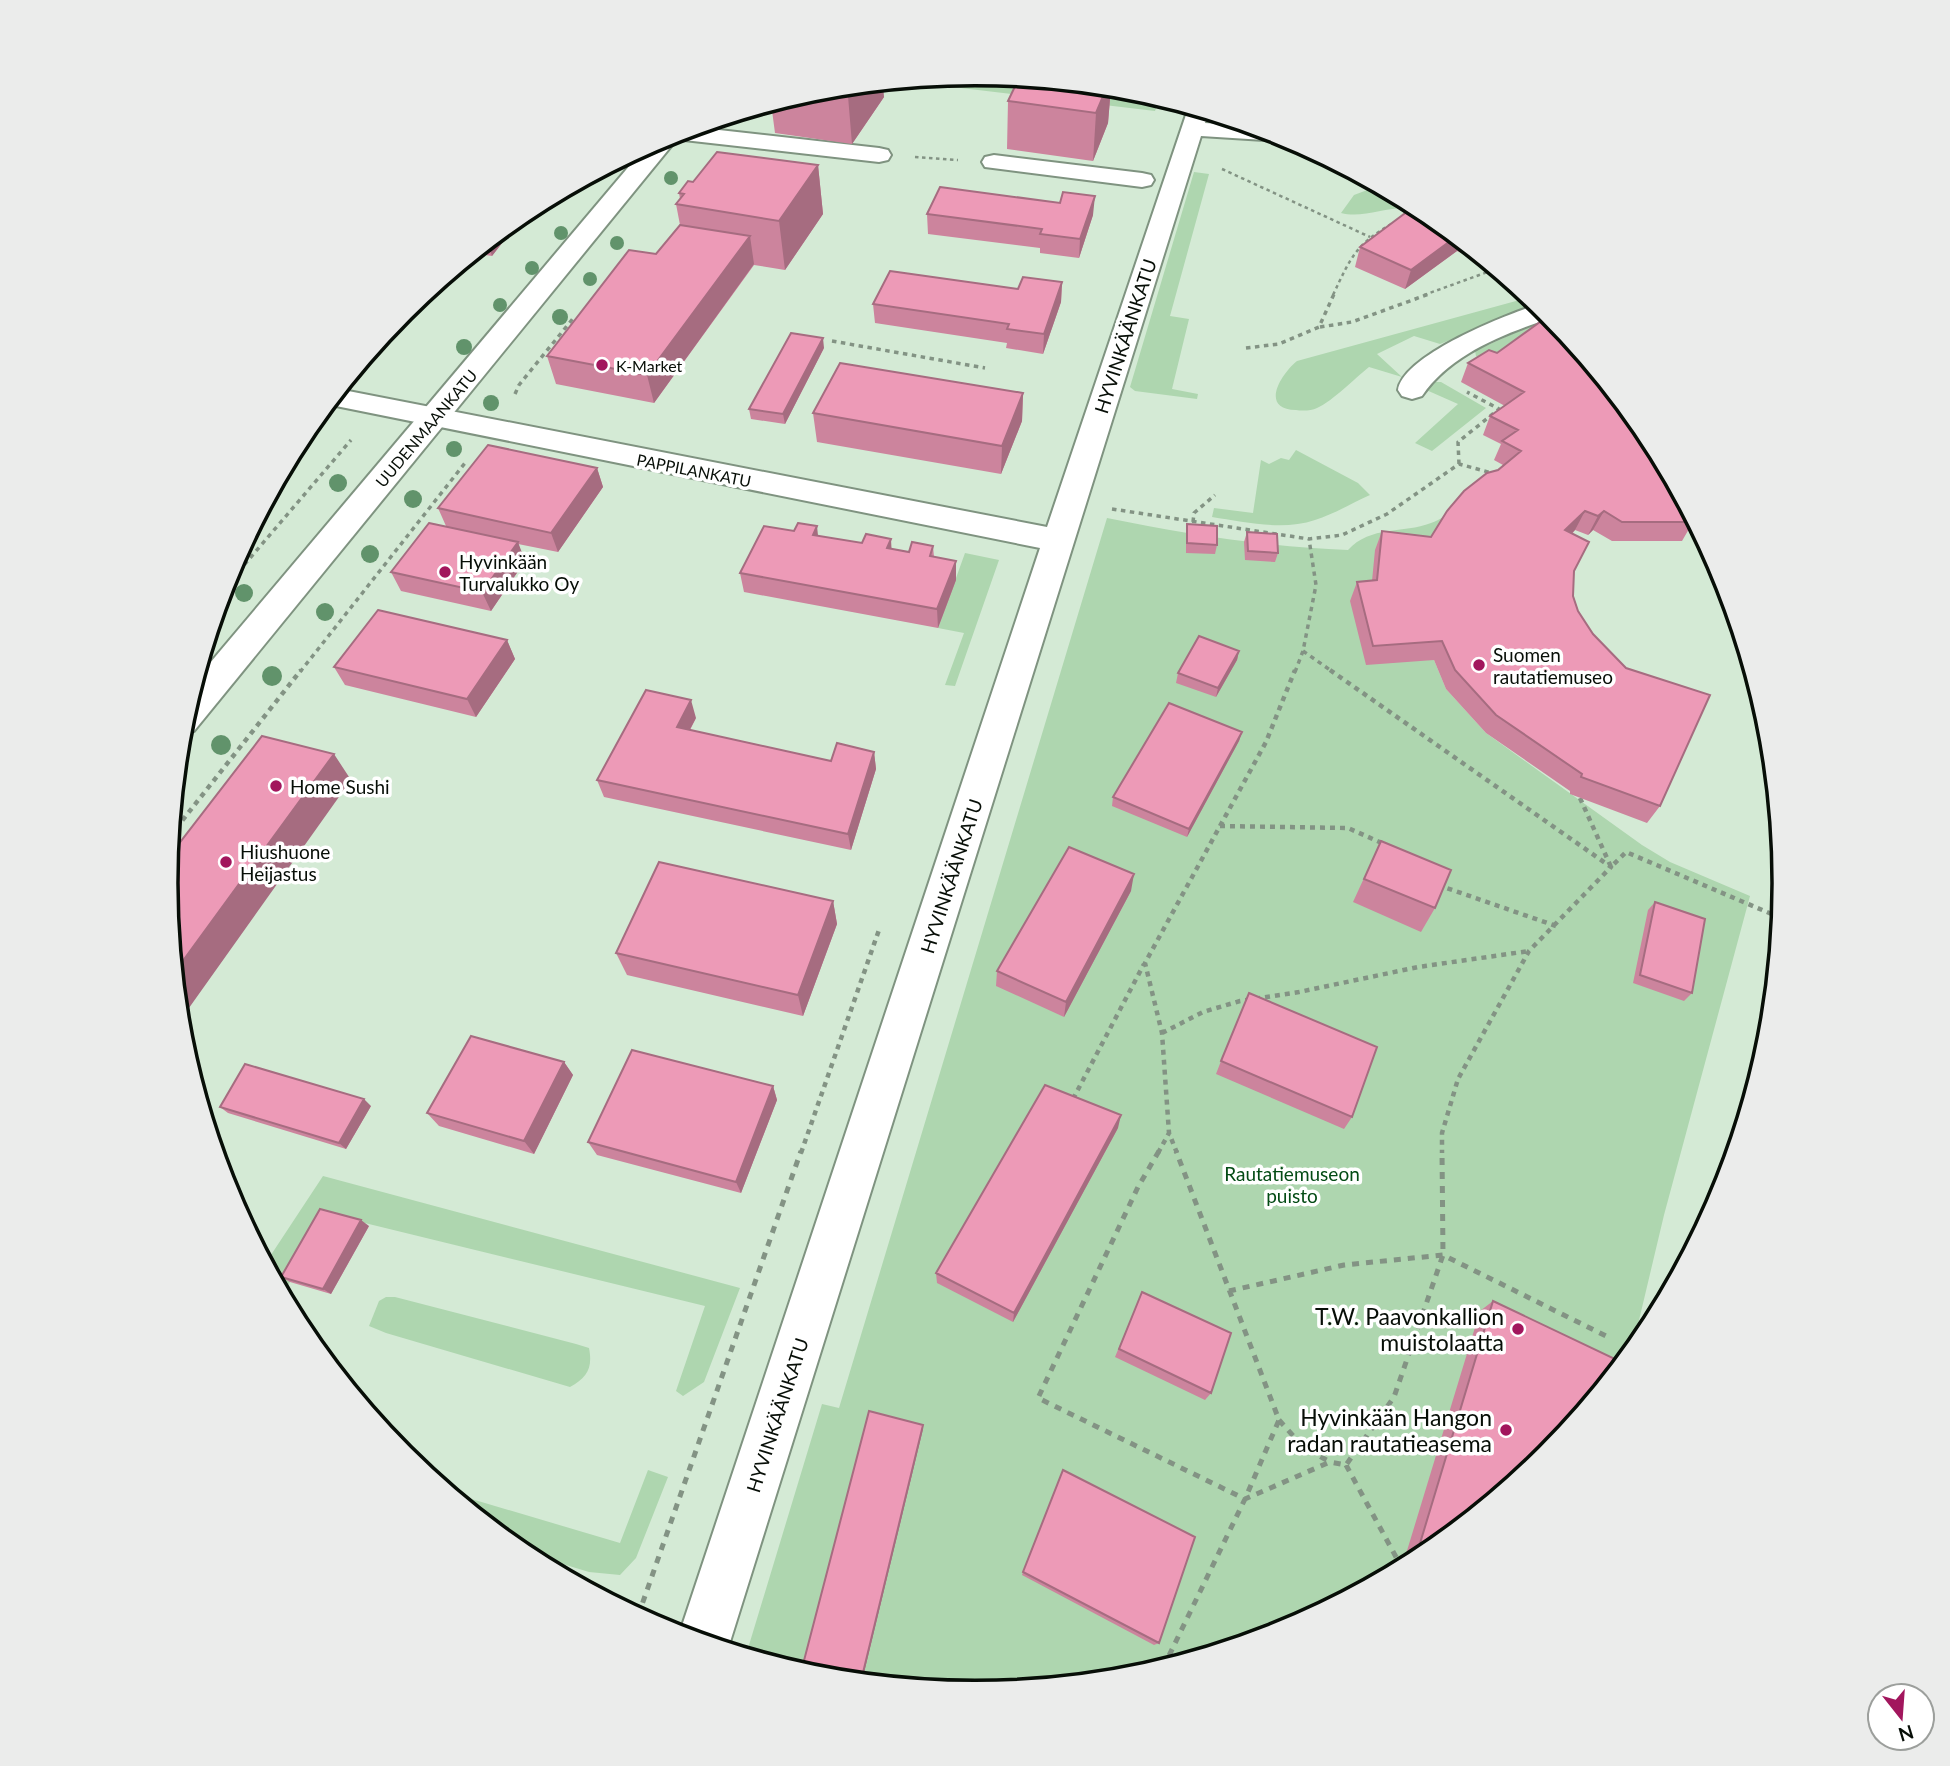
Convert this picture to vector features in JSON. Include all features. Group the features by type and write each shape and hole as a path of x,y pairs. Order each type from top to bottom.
{"street":[{"name":"HYVINKÄÄNKATU","path":"706,1633 1058,540 1184,114"},
{"path":"1190,116 1212,131 1243,132"},
{"path":"700,135 878,155"},
{"name":"UUDENMAANKATU","path":"199,700 652,154"},
{"path":"994,162 1142,180"},
{"path":"1421,380 1460,346 1534,315"},
{"name":"PAPPILANKATU","path":"341,399 1058,540"}],"path":[{"path":"878,155 994,162"},
{"path":"1212,164 1376,240"},
{"path":"1320,327 1353,253 1369,237 1402,217"},
{"path":"1246,348 1279,344 1320,327 1352,322 1487,272"},
{"path":"832,341 985,368"},
{"path":"1421,380 1499,410 1458,442 1459,464"},
{"path":"244,566 355,434"},
{"path":"180,824 467,461"},
{"path":"1101,507 1308,539 1342,535 1387,514 1459,464 1481,468 1503,479"},
{"path":"1192,522 1194,513 1215,495"},
{"path":"1068,1107 1266,742 1303,651 1316,584 1308,539"},
{"path":"1303,651 1611,867"},
{"path":"1580,798 1611,867"},
{"path":"1220,826 1348,828 1394,849"},
{"path":"1346,1465 1394,1397 1443,1255 1443,1133 1458,1079 1529,951 1626,852 1771,914"},
{"path":"1434,883 1556,926"},
{"path":"1162,1033 1202,1011 1230,1003 1305,991 1456,958 1529,951"},
{"path":"1144,963 1162,1033 1169,1133 1279,1420 1303,1447 1330,1462 1346,1465"},
{"path":"1169,1133 1138,1187 1038,1398 1245,1499 1330,1462"},
{"path":"1229,1291 1345,1265 1443,1255 1606,1336"},
{"path":"1169,1656 1245,1499 1279,1420"},
{"path":"1346,1465 1397,1559"}],"green space":[{"path":"948,87 1027,87 1079,93 1131,101 1156,107 1155,111"},
{"path":"1194,172 1209,174 1170,316 1189,319 1172,389 1198,394 1197,399 1135,391 1130,387"},
{"path":"1368,190 1399,209 1361,214 1341,213 1354,195"},
{"path":"1519,300 1529,309 1440,344 1414,336 1377,354 1402,377 1369,367 1330,400 1315,409 1296,410 1278,404 1276,397 1280,382 1297,361"},
{"path":"1541,321 1543,324 1495,368 1476,356 1475,351"},
{"path":"1431,382 1441,382 1486,408 1432,451 1415,443 1458,404 1424,389"},
{"path":"1296,450 1358,483 1370,495 1329,515 1290,525 1264,525 1212,517 1214,508 1253,513 1261,460 1269,464 1281,458 1289,460"},
{"name":"Rautatiemuseon puisto","path":"1456,510 1434,660 1446,689 1486,733 1642,845 1670,862 1750,896 1664,1215 1637,1327 1608,1368 1539,1447 1460,1516 1418,1546 1328,1598 1231,1638 1131,1665 1027,1679 975,1680 923,1679 871,1673 819,1665 748,1647 822,1404 839,1408 1107,518 1227,539 1348,550 1357,542 1377,533 1420,526"},
{"path":"965,553 999,560 955,686 945,685 964,633 938,628"},
{"path":"323,1176 740,1288 704,1382 683,1396 676,1391 705,1306 328,1214 288,1286 271,1256"},
{"path":"386,1297 395,1297 589,1348 589,1367 585,1376 570,1387 386,1333 369,1326 379,1301"},
{"path":"648,1470 668,1477 636,1558 620,1575 589,1572 560,1563 532,1546 468,1498 620,1543"}],"building":[{"path":"1015,87 1103,97 1096,113 1008,101"},
{"path":"717,152 818,165 779,221 676,204 684,194 679,193 688,181 693,182"},
{"path":"940,187 1060,203 1063,192 1095,196 1080,239 1040,234 1042,229 927,214"},
{"path":"1406,213 1449,242 1411,270 1360,247"},
{"path":"680,225 750,236 647,375 547,356 629,250 656,254"},
{"path":"890,271 1018,289 1023,277 1062,282 1044,334 1007,329 1009,324 873,304"},
{"path":"1541,321 1608,398 1638,440 1686,522 1622,522 1604,511 1598,516 1585,511 1565,530 1589,542 1574,571 1573,596 1578,611 1593,634 1626,668 1710,695 1660,806 1581,777 1582,774 1496,715 1455,670 1442,641 1373,646 1357,582 1377,580 1382,531 1431,537 1447,511 1464,491 1487,473 1498,470 1521,451 1502,441 1518,430 1490,416 1524,392 1468,363 1489,350 1497,353"},
{"path":"791,333 823,338 783,414 749,409"},
{"path":"840,363 1023,393 1002,446 813,413"},
{"path":"488,445 597,468 551,533 438,508"},
{"path":"429,523 518,542 482,592 391,572"},
{"path":"798,523 817,526 813,535 862,543 866,534 891,539 887,548 909,552 912,542 933,546 930,556 956,561 937,609 740,573 764,526 794,531"},
{"path":"1187,524 1217,526 1217,545 1187,543"},
{"path":"1247,532 1277,534 1278,553 1248,551"},
{"path":"378,610 507,640 467,699 334,667"},
{"path":"1199,636 1239,651 1218,688 1178,673"},
{"path":"646,690 691,700 677,727 831,761 837,743 874,752 848,834 597,780"},
{"path":"1169,703 1242,732 1189,829 1113,797"},
{"path":"262,736 334,754 182,962 179,935 179,844"},
{"path":"1381,841 1451,870 1435,908 1364,879"},
{"path":"1069,847 1134,874 1066,1002 997,971"},
{"path":"659,862 833,901 798,995 616,953"},
{"path":"1655,902 1705,919 1692,993 1640,975"},
{"path":"1249,993 1377,1047 1352,1117 1221,1061"},
{"path":"471,1036 564,1062 524,1141 427,1113"},
{"path":"632,1050 773,1086 736,1182 588,1142"},
{"path":"245,1064 364,1099 339,1143 220,1107"},
{"path":"1045,1085 1121,1115 1014,1313 936,1273"},
{"path":"320,1209 361,1220 323,1289 282,1276"},
{"path":"1142,1292 1231,1333 1211,1393 1119,1349"},
{"name":"Hyvinkään Hangon radan rautatieasema","path":"1493,1301 1615,1359 1539,1447 1460,1516 1420,1545"},
{"path":"869,1411 923,1425 863,1672 804,1661"},
{"path":"1063,1470 1195,1537 1159,1643 1023,1572"}],"place":[{"name":"K-Market","path":"602,365"},
{"name":"Hyvinkään Turvalukko Oy","path":"445,572"},
{"name":"Suomen rautatiemuseo","path":"1479,665"},
{"name":"Home Sushi","path":"276,786"},
{"name":"Hiushuone Heijastus","path":"226,862"},
{"name":"T.W. Paavonkallion muistolaatta","path":"1518,1329"},
{"name":"Hyvinkään Hangon radan rautatieasema","path":"1506,1430"}]}
